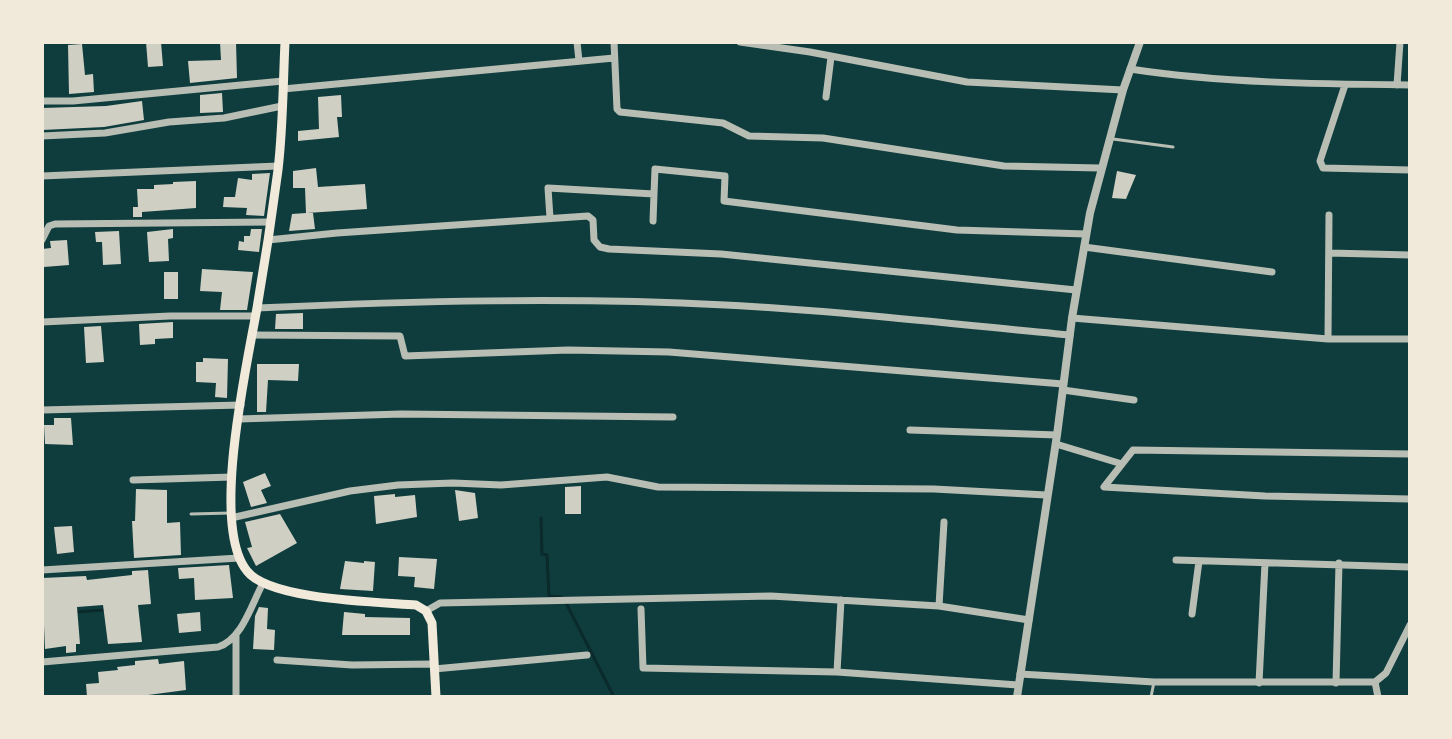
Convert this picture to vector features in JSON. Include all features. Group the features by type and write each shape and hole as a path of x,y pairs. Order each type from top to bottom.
{"main road":[{"path":"285,42 278,166 232,477 231,515 239,558 246,571 262,585 288,592 416,605 426,611 432,623 436,697"}],"street":[{"path":"577,42 579,61"},
{"path":"614,42 617,109 620,112 723,123 749,136 823,138 1004,166 1100,168"},
{"path":"740,42 967,82 1123,90"},
{"path":"1017,697 1086,234 1100,168 1140,42"},
{"path":"1397,85 1400,42"},
{"path":"826,97 831,57"},
{"path":"42,101 614,58"},
{"path":"1130,69 1183,77 1410,85"},
{"path":"1345,85 1320,161 1323,168 1410,170"},
{"path":"42,136 105,133 169,122 224,118 282,106"},
{"path":"42,176 278,166"},
{"path":"653,221 655,169 725,176 724,201 957,230 1086,234"},
{"path":"550,218 550,187 654,194"},
{"path":"1328,339 1329,215"},
{"path":"268,240 588,216 593,220 594,240 600,247 721,254 1076,290"},
{"path":"42,240 45,230 55,224 270,222"},
{"path":"1084,247 1272,272"},
{"path":"1329,253 1410,255"},
{"path":"42,322 256,312 399,301 553,301 725,305 1070,335"},
{"path":"1072,318 1328,339 1410,339"},
{"path":"252,335 400,336 405,356 568,350 669,352 1063,387 1134,400"},
{"path":"42,410 241,405"},
{"path":"239,419 401,414 673,417"},
{"path":"910,430 1057,440 1122,464"},
{"path":"1410,454 1133,450 1104,487 1265,496 1410,499"},
{"path":"133,480 232,477"},
{"path":"231,515 350,491 398,485 501,485 607,477 658,487 1000,490 1046,495"},
{"path":"939,606 944,522"},
{"path":"42,570 239,558"},
{"path":"1176,560 1410,567"},
{"path":"1192,614 1199,561"},
{"path":"1259,683 1265,563"},
{"path":"1336,683 1339,563"},
{"path":"42,662 201,650 227,644 236,636 262,585"},
{"path":"426,611 440,603 771,596 939,606 1029,620"},
{"path":"837,672 841,600"},
{"path":"641,609 643,668 837,672 1018,685"},
{"path":"1020,674 1154,682 1375,682 1386,673 1406,640 1410,625"},
{"path":"236,636 236,697"},
{"path":"277,660 434,666 587,655"},
{"path":"1375,682 1378,697"}],"lane":[{"path":"1109,138 1173,147"},
{"path":"191,514 231,515"},
{"path":"1151,697 1154,682"}],"building":[{"path":"146,42 161,42 163,66 148,67"},
{"path":"220,42 236,42 237,78 190,83 188,61 221,60"},
{"path":"82,44 85,75 93,74 94,92 69,94 68,45"},
{"path":"222,93 223,112 200,113 200,95"},
{"path":"341,95 342,117 337,117 339,137 298,141 298,131 319,129 318,97"},
{"path":"142,101 144,120 104,127 42,130 42,108 106,106"},
{"path":"316,168 318,187 365,184 367,209 307,213 313,213 315,229 289,231 292,214 306,213 305,188 293,188 293,171"},
{"path":"1117,171 1136,175 1126,199 1112,198"},
{"path":"270,173 264,216 246,215 247,208 223,207 224,197 235,197 238,178 252,180 252,174"},
{"path":"196,181 196,208 142,212 142,217 133,217 133,207 138,207 137,189"},
{"path":"173,229 173,238 168,239 169,261 149,262 147,232"},
{"path":"251,229 262,229 259,252 238,250 239,241 244,242 244,236 250,236"},
{"path":"119,231 121,264 103,265 102,242 96,242 95,232"},
{"path":"67,240 69,265 44,267 42,249 51,248 50,241"},
{"path":"202,269 253,272 247,310 220,310 222,292 200,291"},
{"path":"164,272 178,272 178,299 164,299"},
{"path":"303,313 303,329 275,329 276,314"},
{"path":"173,322 173,338 155,339 155,344 140,345 139,324"},
{"path":"101,326 104,362 86,363 84,327"},
{"path":"203,358 228,359 227,398 215,397 216,383 196,382 196,362 203,362"},
{"path":"257,364 299,364 298,381 268,380 266,412 257,412"},
{"path":"54,418 71,418 73,445 45,444 44,425 54,425"},
{"path":"265,473 271,486 261,490 267,503 251,507 243,482"},
{"path":"581,486 581,514 565,514 565,487"},
{"path":"136,489 167,490 167,523 180,522 181,555 134,558 132,521 135,521"},
{"path":"455,490 475,493 478,518 459,521"},
{"path":"395,494 395,497 415,495 417,517 376,524 374,496"},
{"path":"280,514 297,543 256,566 247,548 252,547 245,522"},
{"path":"72,526 74,552 57,554 54,527"},
{"path":"399,557 437,559 434,589 414,587 415,577 398,576"},
{"path":"345,561 375,562 373,591 340,589"},
{"path":"229,565 233,598 195,600 194,578 179,579 178,568"},
{"path":"148,570 151,604 138,605 142,642 108,644 103,605 77,607 80,644 76,644 76,652 66,653 66,646 45,649 42,578 86,576 87,580"},
{"path":"259,607 268,608 267,629 275,630 274,650 253,649 255,616"},
{"path":"200,612 201,631 179,633 177,614"},
{"path":"344,612 365,614 365,617 410,618 410,635 342,635"},
{"path":"158,659 159,664 184,661 186,690 133,697 87,697 86,684 99,683 98,672 135,665 135,661"}],"waterway":[{"path":"541,518 542,554 547,555 549,596 562,597"},
{"path":"566,603 614,697"},
{"path":"76,612 104,610"}]}
